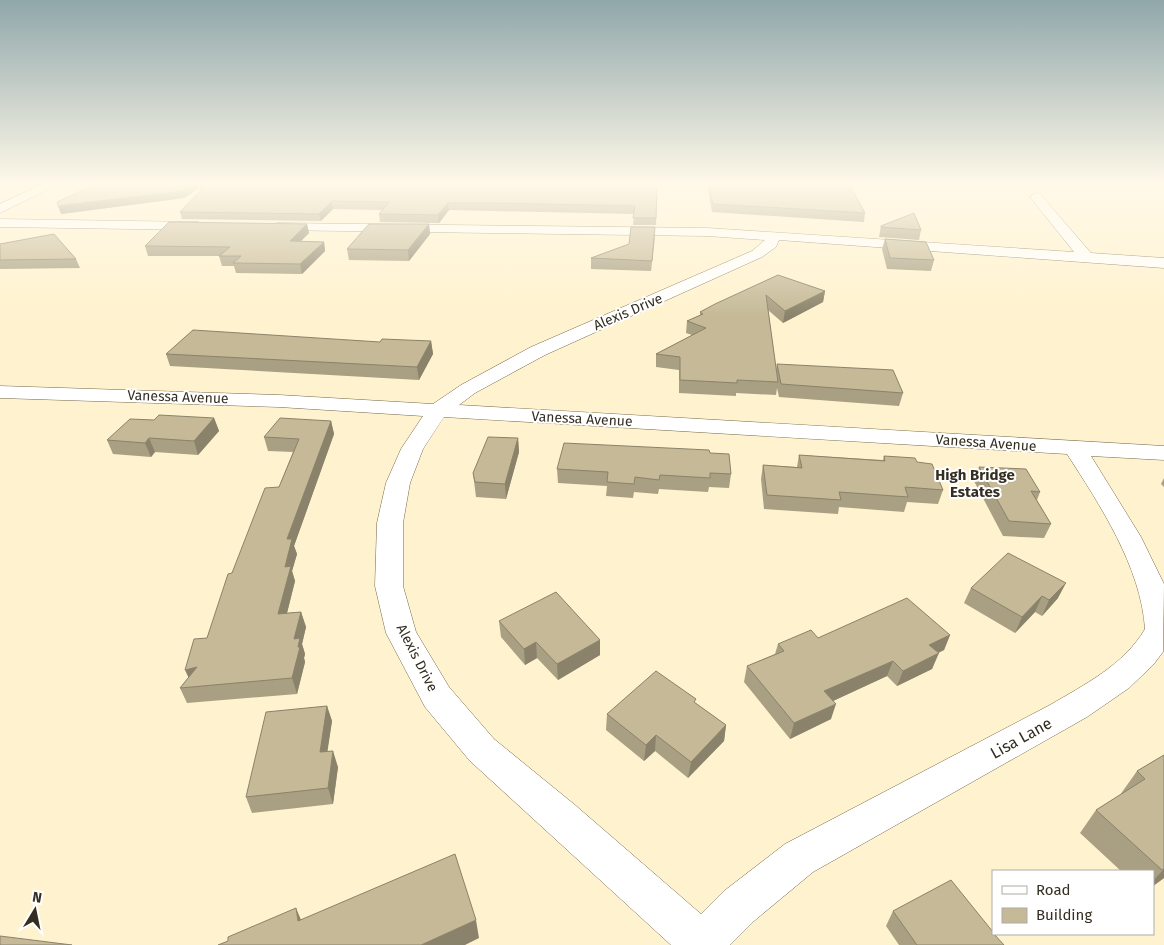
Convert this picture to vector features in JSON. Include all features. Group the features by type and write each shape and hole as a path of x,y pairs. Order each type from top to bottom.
{"street":[{"path":"418,228 707,232 774,235 1164,263"},
{"path":"1062,228 1087,258"},
{"name":"Alexis Drive","path":"702,944 562,818 482,750 437,697 401,634 389,586 390,523 398,483 412,449 437,411 468,389 538,351 758,254 771,244 774,235"},
{"name":"Vanessa Avenue","path":"0,392 260,400 1164,453"},
{"name":"Lisa Lane","path":"702,944 739,906 799,858 1062,715 1096,694 1135,663 1149,647 1160,630 1163,613 1157,586 1125,524 1074,448"}],"building":[{"path":"163,228 303,228 290,241 324,242 300,264 233,263 241,256 219,256 230,247 145,246"},
{"path":"365,228 426,228 408,250 347,249"},
{"path":"631,228 655,228 652,261 591,258 629,244"},
{"path":"896,228 920,228 921,230"},
{"path":"54,234 76,259 0,260 0,244"},
{"path":"885,239 926,242 934,260 890,258"},
{"path":"778,275 825,291 785,311 766,295 778,382 737,380 737,383 680,380 680,357 656,354 706,328 687,321 703,314 700,312"},
{"path":"193,330 380,342 382,339 431,341 417,367 166,354"},
{"path":"777,364 893,370 903,393 781,384"},
{"path":"159,415 214,418 194,441 149,438 145,443 107,440 130,419 154,420"},
{"path":"280,418 331,421 287,539 292,539 285,567 291,566 278,614 301,612 294,639 300,638 298,647 300,647 292,678 180,688 197,667 185,670 194,639 207,638 228,574 232,573 265,488 279,487 299,439 264,437"},
{"path":"488,437 518,438 505,484 475,482 473,473"},
{"path":"564,443 709,450 710,453 729,454 731,474 710,473 710,478 660,475 659,480 635,477 634,484 607,482 608,472 557,469"},
{"path":"799,455 885,461 884,456 915,458 917,462 932,464 943,490 905,487 908,497 839,492 841,500 767,495 763,465 802,468"},
{"path":"979,467 1026,469 1040,492 1031,491 1051,524 1009,521"},
{"path":"1008,553 1066,583 1049,600 1042,596 1022,617 971,588"},
{"path":"556,592 600,640 557,664 536,642 524,649 499,621"},
{"path":"907,598 950,635 929,645 939,653 903,671 893,661 824,691 836,704 794,723 747,666 784,651 778,644 811,630 818,638"},
{"path":"656,671 696,699 694,702 726,725 691,762 656,735 646,745 607,714"},
{"path":"327,706 320,752 333,751 328,788 246,797 266,712"},
{"path":"1164,755 1164,869 1162,870 1096,810 1145,779 1137,771"},
{"path":"455,854 476,920 421,945 218,945 228,941 228,937 296,908 298,921"},
{"path":"951,880 992,931 992,935 995,935 1004,945 917,945 893,911"},
{"path":"0,936 72,945 0,945"}],"district":[{"name":"High Bridge Estates","path":"975,484"}]}
